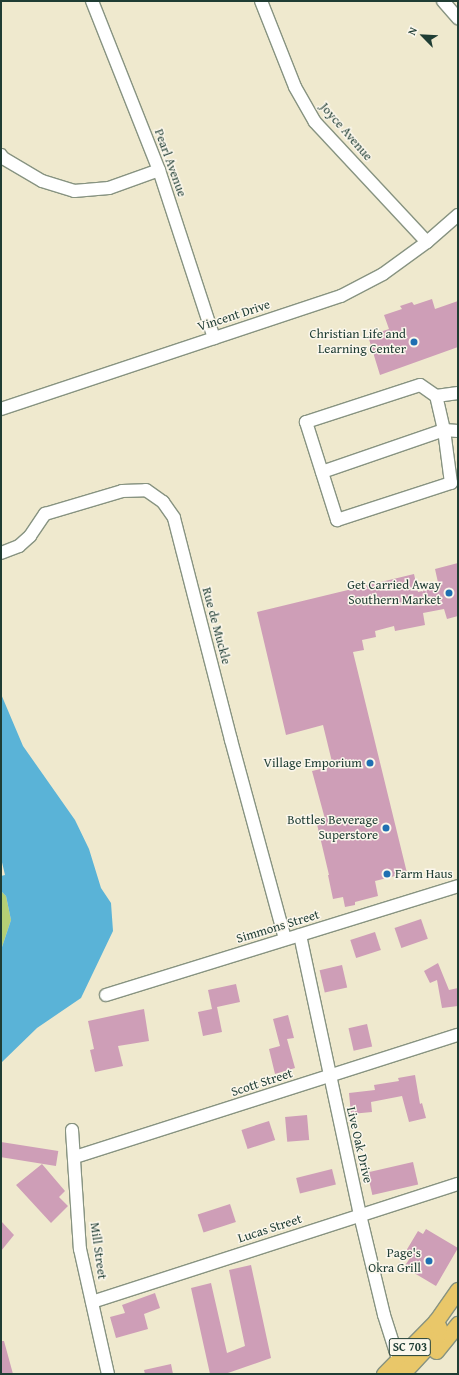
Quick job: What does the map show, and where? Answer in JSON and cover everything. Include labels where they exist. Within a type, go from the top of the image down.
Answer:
[{"type":"main road","name":"SC 703","points":[[384,1374],[436,1321],[458,1290]]},
{"type":"main road","points":[[402,1374],[438,1335],[439,1328],[436,1321]]},
{"type":"main road","name":"SC 703","points":[[416,1374],[458,1324]]},
{"type":"street","name":"Pearl Avenue","points":[[92,1],[160,170],[214,338]]},
{"type":"street","name":"Joyce Avenue","points":[[261,1],[295,87],[315,122],[427,242]]},
{"type":"street","points":[[443,1],[458,18]]},
{"type":"street","points":[[1,155],[3,158],[42,181],[74,191],[109,188],[160,170]]},
{"type":"street","name":"Vincent Drive","points":[[1,409],[341,296],[383,274],[427,242],[458,215]]},
{"type":"street","points":[[436,396],[444,430],[452,483],[337,520],[306,422],[420,385],[436,396],[454,394],[458,385]]},
{"type":"street","points":[[322,472],[444,430],[458,431]]},
{"type":"street","name":"Rue de Muckle","points":[[1,553],[19,546],[30,536],[45,514],[122,491],[146,490],[163,502],[174,518],[231,740],[286,939]]},
{"type":"street","name":"Simmons Street","points":[[106,995],[458,886]]},
{"type":"street","name":"Live Oak Drive","points":[[300,935],[360,1215],[384,1315],[398,1359]]},
{"type":"street","name":"Scott Street","points":[[75,1157],[458,1035]]},
{"type":"street","name":"Mill Street","points":[[72,1130],[80,1249],[108,1374]]},
{"type":"street","name":"Lucas Street","points":[[92,1302],[458,1184]]},
{"type":"green space","points":[[1,891],[6,896],[11,920],[1,950]]},
{"type":"water","points":[[1,694],[23,746],[75,820],[89,849],[101,888],[111,903],[113,931],[81,998],[37,1028],[1,1063],[1,950],[11,920],[6,896],[1,891],[1,876],[5,875],[1,858]]},
{"type":"building","name":"Christian Life and Learning Center","points":[[432,299],[435,309],[458,301],[458,347],[380,375],[368,336],[389,329],[384,315],[402,309],[400,306],[412,302],[414,305]]},
{"type":"building","points":[[458,563],[458,616],[447,619],[444,609],[423,613],[425,625],[395,631],[394,626],[375,631],[376,637],[362,640],[364,650],[353,652],[407,873],[375,881],[378,896],[355,902],[355,905],[345,907],[343,897],[333,899],[316,820],[325,819],[312,771],[333,766],[323,725],[286,735],[257,612],[414,574],[418,592],[439,587],[435,569]]},
{"type":"building","points":[[421,919],[428,939],[401,948],[395,928]]},
{"type":"building","points":[[375,932],[381,950],[356,958],[350,940]]},
{"type":"building","points":[[438,963],[449,990],[458,988],[458,1006],[442,1008],[437,980],[430,983],[424,971]]},
{"type":"building","points":[[342,965],[347,987],[325,993],[320,970]]},
{"type":"building","points":[[236,984],[240,1002],[217,1007],[222,1032],[203,1036],[198,1012],[212,1009],[208,990]]},
{"type":"building","points":[[144,1009],[149,1041],[118,1046],[123,1066],[95,1072],[90,1050],[94,1049],[88,1021]]},
{"type":"building","points":[[288,1015],[294,1038],[287,1039],[295,1068],[275,1074],[269,1049],[280,1046],[273,1019]]},
{"type":"building","points":[[367,1024],[372,1046],[354,1051],[348,1028]]},
{"type":"building","points":[[415,1075],[420,1104],[422,1103],[426,1118],[409,1122],[402,1096],[371,1102],[372,1112],[351,1114],[349,1093],[375,1090],[374,1085],[399,1081],[398,1078]]},
{"type":"building","points":[[307,1115],[309,1140],[287,1142],[285,1117]]},
{"type":"building","points":[[269,1121],[275,1140],[248,1149],[241,1130]]},
{"type":"building","points":[[1,1142],[58,1151],[56,1166],[1,1157]]},
{"type":"building","points":[[413,1162],[418,1184],[372,1195],[367,1173]]},
{"type":"building","points":[[42,1164],[65,1191],[59,1197],[68,1206],[51,1223],[16,1185]]},
{"type":"building","points":[[332,1169],[336,1185],[300,1193],[296,1178]]},
{"type":"building","points":[[230,1204],[236,1222],[204,1233],[198,1215]]},
{"type":"building","points":[[1,1221],[14,1235],[1,1251]]},
{"type":"building","name":"Page's Okra Grill","points":[[426,1229],[458,1248],[436,1286],[404,1267],[412,1255],[406,1251],[418,1231],[423,1234]]},
{"type":"building","points":[[251,1265],[271,1358],[225,1374],[210,1374],[191,1288],[211,1283],[227,1353],[245,1346],[229,1270]]},
{"type":"building","points":[[155,1293],[160,1308],[144,1314],[148,1329],[116,1338],[110,1317],[125,1313],[122,1305]]},
{"type":"building","points":[[1,1341],[4,1341],[13,1374],[1,1374]]},
{"type":"building","points":[[171,1364],[173,1374],[145,1374],[144,1370]]},
{"type":"place","name":"Christian Life and Learning Center","points":[[414,342]]},
{"type":"place","name":"Get Carried Away Southern Market","points":[[449,593]]},
{"type":"place","name":"Village Emporium","points":[[370,763]]},
{"type":"place","name":"Bottles Beverage Superstore","points":[[386,828]]},
{"type":"place","name":"Farm Haus","points":[[387,874]]},
{"type":"place","name":"Page's Okra Grill","points":[[429,1261]]}]
